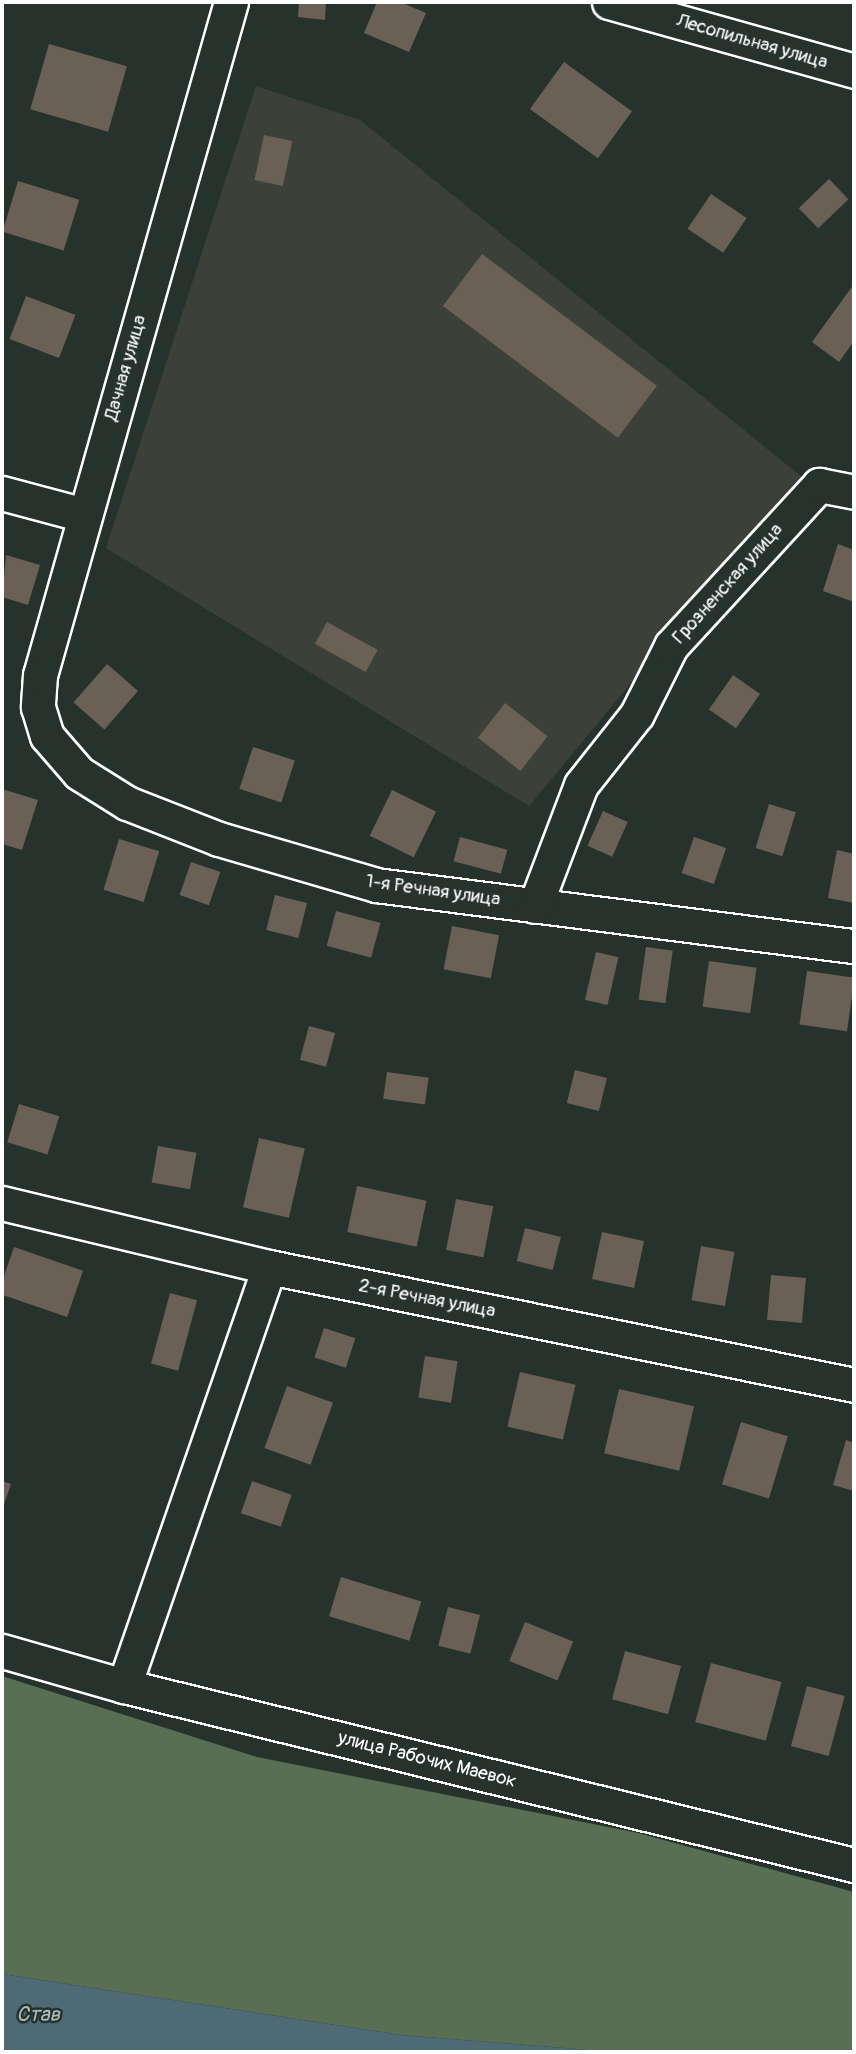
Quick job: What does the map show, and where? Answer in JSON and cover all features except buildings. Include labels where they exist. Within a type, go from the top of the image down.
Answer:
[{"type":"street","name":"Дачная улица","points":[[47,736],[38,708],[40,675],[231,2]]},
{"type":"street","name":"Лесопильная улица","points":[[609,2],[854,71]]},
{"type":"street","name":"Грозненская улица","points":[[536,906],[581,785],[637,714],[671,646],[819,485],[854,492]]},
{"type":"street","points":[[2,493],[84,515]]},
{"type":"street","name":"1-я Речная улица","points":[[47,736],[79,773],[127,803],[219,839],[376,885],[854,946]]},
{"type":"street","name":"2-я Речная улица","points":[[2,1203],[269,1267],[854,1385]]},
{"type":"street","points":[[124,1686],[269,1267]]},
{"type":"street","name":"улица Рабочих Маевок","points":[[2,1651],[124,1686],[854,1865]]},
{"type":"shaded area","points":[[256,86],[360,120],[802,477],[529,806],[106,548]]},
{"type":"green space","points":[[2,1676],[257,1757],[638,1833],[854,1892],[854,2052],[614,2052],[401,2035],[2,1974]]},
{"type":"water","name":"Став","points":[[2,1974],[401,2035],[614,2052],[2,2052]]}]
